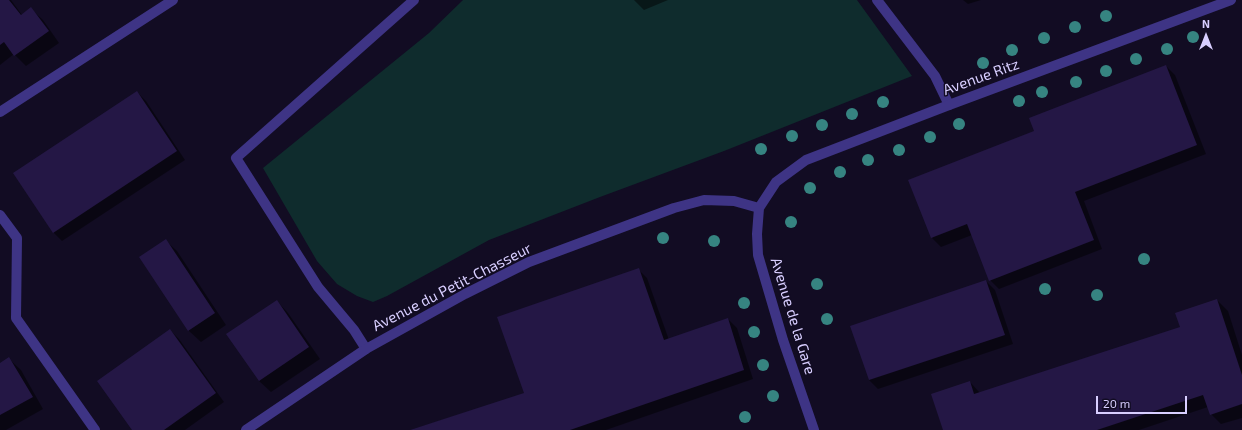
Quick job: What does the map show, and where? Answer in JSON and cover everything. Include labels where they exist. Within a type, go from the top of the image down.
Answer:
[{"type":"street","points":[[0,112],[173,0]]},
{"type":"street","points":[[366,349],[354,330],[318,287],[236,158],[414,0]]},
{"type":"street","points":[[877,0],[934,76],[949,105]]},
{"type":"street","name":"Avenue Ritz","points":[[759,208],[776,182],[806,160],[1231,0]]},
{"type":"street","name":"Avenue du Petit-Chasseur","points":[[246,430],[366,349],[465,294],[529,262],[674,208],[704,200],[734,201],[759,208]]},
{"type":"street","name":"Avenue de la Gare","points":[[759,208],[757,234],[758,255],[783,340],[814,430]]},
{"type":"street","points":[[0,215],[17,238],[16,318],[95,430]]},
{"type":"green space","points":[[463,0],[857,0],[912,76],[724,151],[489,240],[387,296],[373,302],[357,296],[337,284],[317,261],[263,168],[429,33]]},
{"type":"building","points":[[0,0],[9,0],[21,15],[31,7],[49,31],[14,56],[4,42],[0,45]]},
{"type":"building","points":[[1166,65],[1197,145],[1075,192],[1094,240],[989,281],[967,224],[931,238],[908,180],[1034,131],[1029,118]]},
{"type":"building","points":[[137,91],[177,151],[53,233],[13,173]]},
{"type":"building","points":[[166,239],[215,313],[188,331],[139,257]]},
{"type":"building","points":[[639,268],[664,340],[728,318],[744,370],[570,430],[410,430],[524,393],[497,317]]},
{"type":"building","points":[[986,280],[1005,335],[869,380],[850,326]]},
{"type":"building","points":[[1217,299],[1242,375],[1242,404],[1210,415],[1203,395],[1097,430],[943,430],[931,394],[970,381],[974,394],[1180,327],[1175,313]]},
{"type":"building","points":[[277,300],[309,347],[259,381],[226,334]]},
{"type":"building","points":[[170,329],[216,393],[164,430],[132,430],[97,381]]},
{"type":"building","points":[[9,357],[33,397],[0,415],[0,363]]}]
